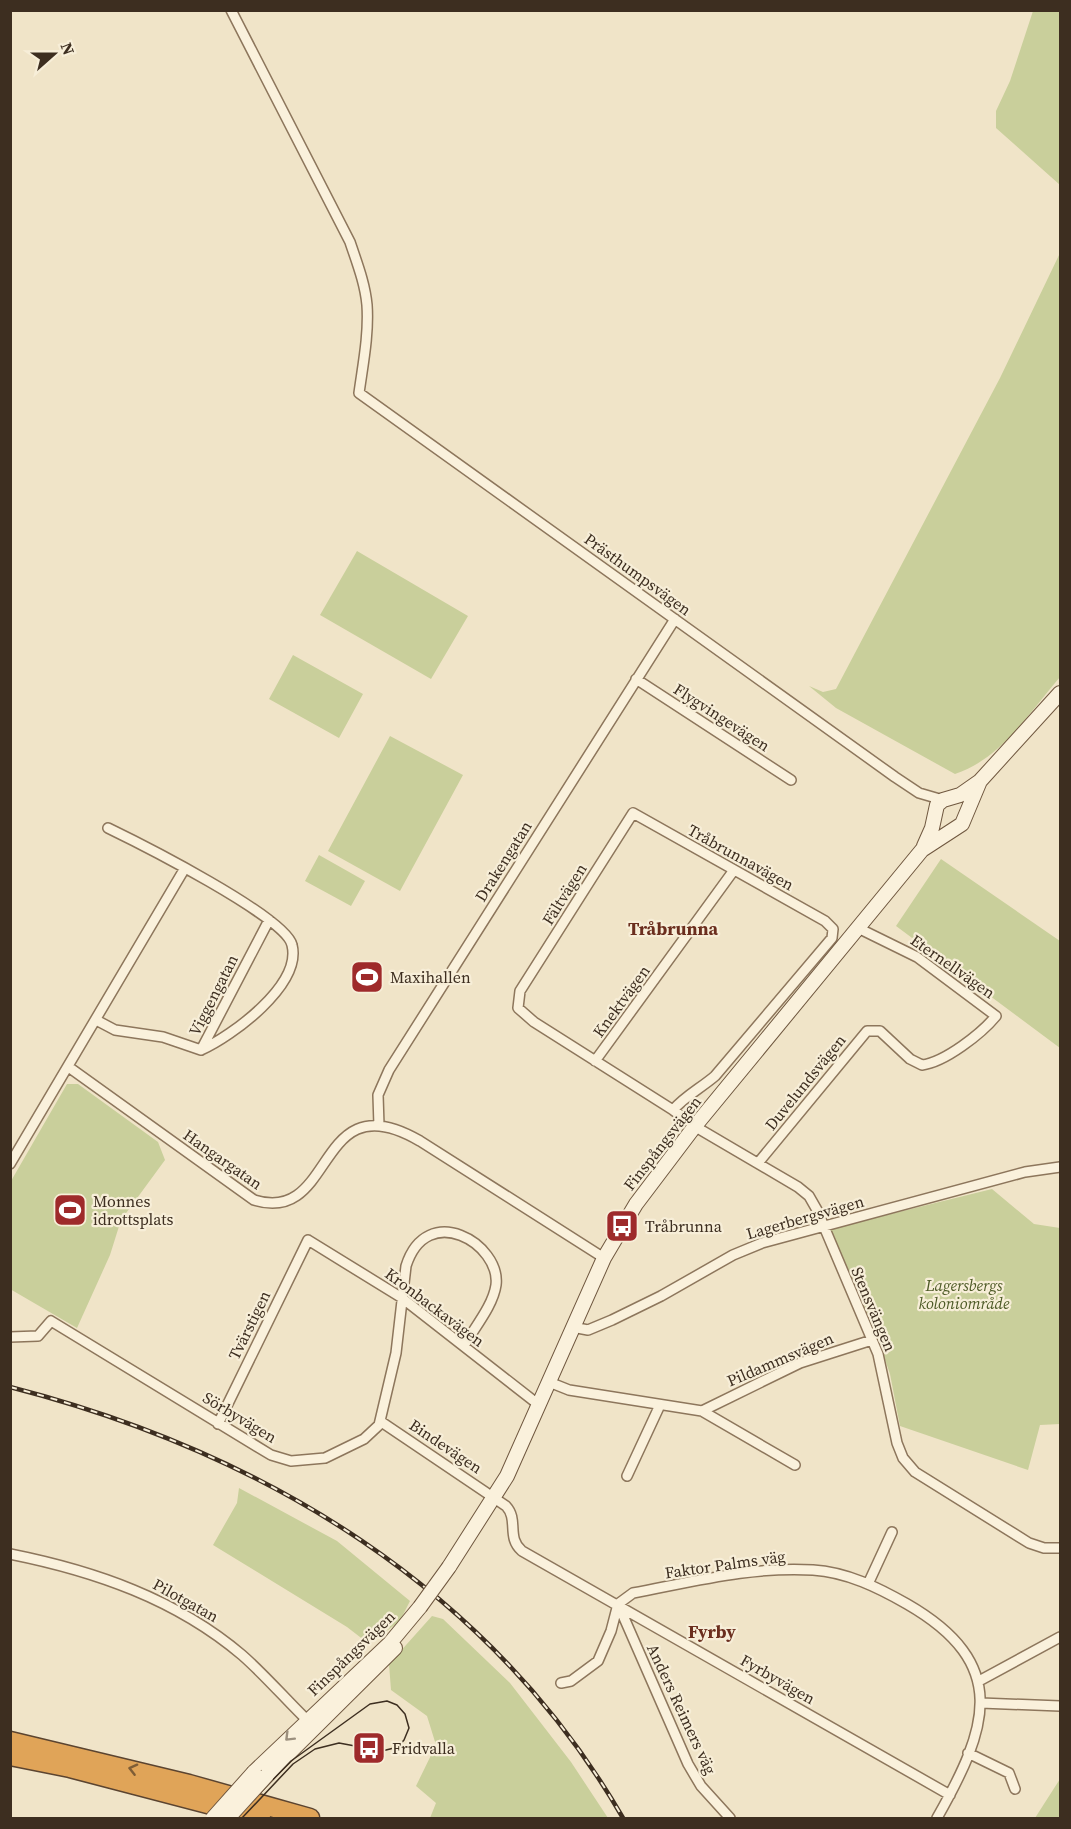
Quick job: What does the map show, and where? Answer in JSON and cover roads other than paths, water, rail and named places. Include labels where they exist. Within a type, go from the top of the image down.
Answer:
[{"type":"highway","points":[[10,1741],[189,1784],[310,1818]]},
{"type":"highway","points":[[10,1756],[103,1776],[261,1818]]},
{"type":"main road","name":"Finspångsvägen","points":[[213,1818],[261,1774],[423,1608],[452,1568],[495,1497],[539,1405],[604,1258],[636,1204],[695,1126],[922,850],[962,824],[980,781],[1060,693]]},
{"type":"main road","name":"Finspångsvägen","points":[[922,850],[934,816],[948,799],[980,781]]},
{"type":"main road","points":[[948,799],[962,805],[965,813]]},
{"type":"main road","points":[[934,816],[939,826],[951,830]]},
{"type":"main road","name":"Finspångsvägen","points":[[228,1818],[261,1774]]},
{"type":"street","name":"Prästhumpsvägen","points":[[231,10],[350,242],[361,274],[367,306],[359,393],[919,793],[934,816]]},
{"type":"street","name":"Drakengatan","points":[[379,1126],[378,1095],[388,1070],[675,619]]},
{"type":"street","name":"Flygvingevägen","points":[[636,679],[791,780]]},
{"type":"street","name":"Prästhumpsvägen","points":[[919,793],[948,799]]},
{"type":"street","name":"Tråbrunnavägen","points":[[633,813],[825,921],[833,929],[832,938],[715,1076],[700,1089],[683,1098],[673,1110]]},
{"type":"street","name":"Fältvägen","points":[[520,991],[633,813]]},
{"type":"street","points":[[108,828],[185,868],[269,920],[281,928],[292,945],[292,958],[281,986],[262,1009],[213,1045],[201,1050]]},
{"type":"street","points":[[10,1164],[70,1068],[185,868]]},
{"type":"street","name":"Knektvägen","points":[[595,1061],[734,870]]},
{"type":"street","name":"Viggengatan","points":[[96,1020],[115,1030],[163,1037],[201,1050],[269,920]]},
{"type":"street","name":"Eternellvägen","points":[[858,928],[917,957],[996,1017]]},
{"type":"street","name":"Stensvängen","points":[[520,991],[518,1008],[534,1022],[695,1126],[804,1191],[813,1202],[872,1340],[883,1373],[897,1443],[908,1465],[1029,1543],[1044,1548],[1060,1548]]},
{"type":"street","name":"Duvelundsvägen","points":[[758,1163],[867,1031],[880,1031],[910,1059],[922,1065],[933,1062],[973,1037],[996,1017]]},
{"type":"street","name":"Hangargatan","points":[[70,1068],[244,1194],[266,1204],[289,1202],[302,1194],[338,1142],[354,1132],[379,1126]]},
{"type":"street","points":[[379,1126],[402,1131],[420,1141],[604,1258]]},
{"type":"street","name":"Lagerbergsvägen","points":[[572,1327],[582,1331],[594,1328],[642,1306],[733,1255],[762,1243],[1025,1172],[1060,1167]]},
{"type":"street","points":[[380,1421],[396,1353],[402,1298],[410,1255],[421,1240],[428,1235],[445,1231],[453,1233],[484,1251],[493,1263],[496,1283],[491,1297],[464,1346]]},
{"type":"street","name":"Kronbackavägen","points":[[308,1240],[402,1298],[539,1405]]},
{"type":"street","name":"Tvärstigen","points":[[218,1424],[308,1240]]},
{"type":"street","name":"Sörbyvägen","points":[[10,1337],[38,1336],[51,1321],[271,1455],[303,1462],[343,1451],[364,1439],[380,1421]]},
{"type":"street","name":"Pildammsvägen","points":[[702,1411],[800,1364],[872,1340]]},
{"type":"street","points":[[549,1382],[569,1390],[702,1411],[795,1465]]},
{"type":"street","points":[[627,1476],[660,1405]]},
{"type":"street","name":"Bindevägen","points":[[380,1421],[495,1497]]},
{"type":"street","name":"Fyrbyvägen","points":[[495,1497],[511,1512],[512,1538],[517,1547],[950,1796]]},
{"type":"street","points":[[868,1584],[892,1532]]},
{"type":"street","name":"Pilotgatan","points":[[10,1554],[102,1578],[183,1612],[244,1657],[310,1724]]},
{"type":"street","name":"Faktor Palms väg","points":[[618,1604],[624,1597],[633,1593],[774,1570],[816,1570],[868,1584],[912,1607],[949,1633],[968,1656],[979,1681],[981,1714],[950,1796]]},
{"type":"street","points":[[561,1683],[571,1681],[598,1661],[612,1631],[618,1604]]},
{"type":"street","name":"Anders Reimers väg","points":[[618,1604],[688,1764],[700,1786],[730,1818]]},
{"type":"street","points":[[979,1681],[1060,1637]]},
{"type":"street","points":[[981,1703],[1060,1706]]},
{"type":"street","points":[[968,1752],[1009,1773],[1015,1789]]},
{"type":"street","points":[[937,1818],[950,1796]]},
{"type":"tram line","points":[[236,1818],[291,1761],[370,1704],[387,1701],[397,1705],[405,1714],[409,1728],[398,1747],[382,1751],[339,1743],[315,1749],[293,1764],[242,1818]]},
{"type":"railway","points":[[10,1387],[104,1415],[194,1449],[280,1491],[361,1541],[437,1598],[507,1663],[569,1736],[623,1818]]},
{"type":"place","name":"Maxihallen","points":[[367,977]]},
{"type":"place","name":"Monnes idrottsplats","points":[[70,1210]]},
{"type":"place","name":"Tråbrunna","points":[[622,1226]]},
{"type":"place","name":"Fridvalla","points":[[369,1748]]},
{"type":"district","name":"Tråbrunna","points":[[673,929]]},
{"type":"district","name":"Fyrby","points":[[712,1632]]},
{"type":"park label","name":"Lagersbergs koloniområde","points":[[964,1294]]}]
